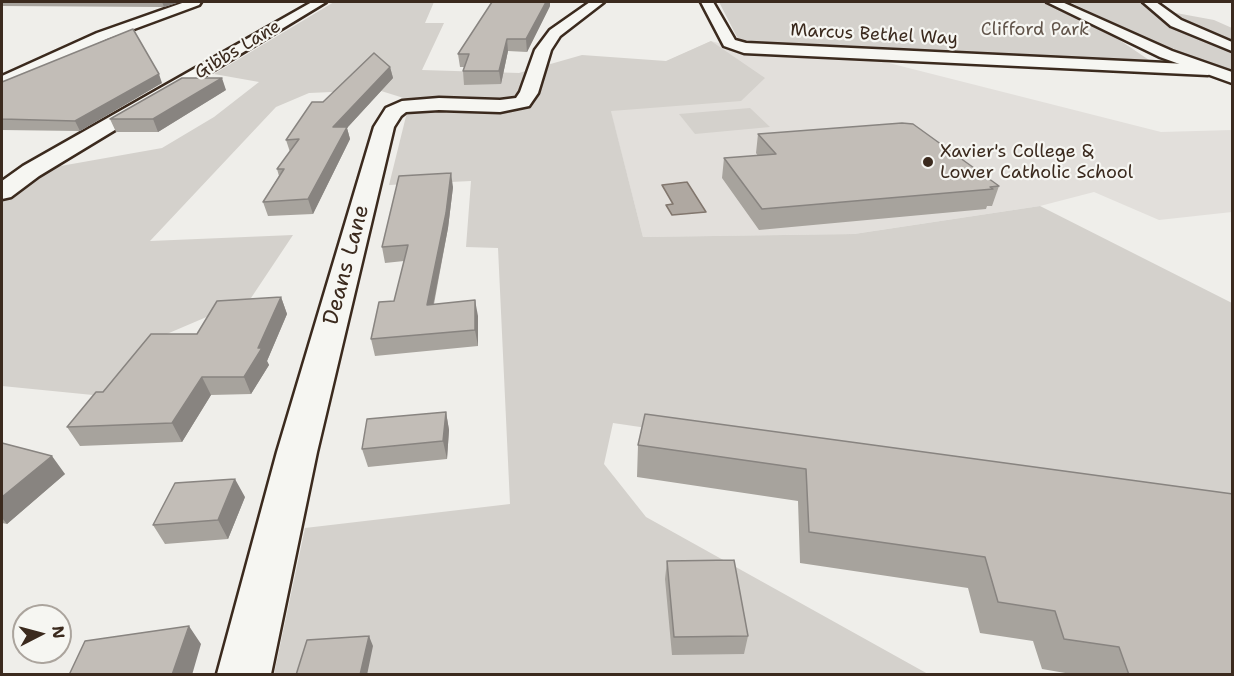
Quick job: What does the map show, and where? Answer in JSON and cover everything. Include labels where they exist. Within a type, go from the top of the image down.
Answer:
[{"type":"main road","points":[[2,82],[102,36],[195,2]]},
{"type":"main road","name":"Gibbs Lane","points":[[2,192],[31,171],[320,2]]},
{"type":"main road","name":"Deans Lane","points":[[244,675],[297,452],[384,127],[393,112],[408,106],[439,104],[500,106],[522,102],[529,93],[543,50],[555,33],[598,2]]},
{"type":"main road","name":"Marcus Bethel Way","points":[[707,2],[729,43],[744,48],[1208,70]]},
{"type":"main road","points":[[1053,2],[1125,36],[1233,78]]},
{"type":"main road","points":[[1149,2],[1176,23],[1233,47]]},
{"type":"shaded area","name":"Xavier's College & Lower Catholic School","points":[[711,41],[764,55],[873,59],[1161,132],[1232,130],[1232,212],[1159,220],[1094,192],[1040,206],[854,234],[643,237],[605,89]]},
{"type":"shaded area","points":[[687,182],[706,212],[672,215],[666,205],[673,204],[662,185]]},
{"type":"green space","points":[[334,2],[434,2],[425,23],[444,23],[422,70],[519,73],[582,55],[666,61],[711,41],[765,78],[741,101],[611,111],[643,237],[854,234],[1040,206],[1232,303],[1232,514],[613,423],[604,464],[646,517],[928,674],[274,674],[305,528],[510,504],[498,248],[466,247],[471,181],[389,185],[410,100],[378,90],[309,93],[276,107],[150,241],[293,235],[251,298],[155,339],[103,396],[2,386],[2,199],[55,167],[162,148],[214,117],[259,82],[214,74]]},
{"type":"green space","name":"Clifford Park","points":[[719,2],[1042,2],[1115,37],[1155,64],[778,47],[738,39]]},
{"type":"green space","points":[[1069,2],[1141,2],[1149,8],[1214,20],[1232,28],[1232,74],[1151,43],[1149,39]]},
{"type":"green space","points":[[750,108],[770,127],[695,134],[679,114]]},
{"type":"building","points":[[492,2],[546,2],[526,39],[507,39],[499,71],[463,71],[469,54],[458,54]]},
{"type":"building","points":[[133,29],[159,74],[75,121],[2,119],[2,82]]},
{"type":"building","points":[[374,53],[390,67],[333,127],[347,127],[308,199],[263,202],[284,169],[277,169],[299,139],[286,140],[312,102],[323,102]]},
{"type":"building","points":[[182,78],[222,78],[153,119],[110,119]]},
{"type":"building","points":[[913,124],[999,186],[990,187],[993,189],[762,209],[724,158],[776,154],[758,134]]},
{"type":"building","points":[[451,173],[446,213],[427,305],[475,300],[475,330],[371,339],[379,302],[394,301],[408,245],[382,247],[399,176]]},
{"type":"building","points":[[281,297],[258,348],[262,348],[244,377],[202,377],[172,423],[67,427],[96,392],[103,392],[151,334],[197,334],[217,301]]},
{"type":"building","points":[[446,412],[443,441],[362,449],[367,419]]},
{"type":"building","points":[[645,414],[1233,494],[1233,675],[1129,675],[1119,647],[1064,639],[1055,611],[998,602],[985,557],[809,532],[806,469],[638,445]]},
{"type":"building","points":[[2,443],[52,456],[2,497]]},
{"type":"building","points":[[235,479],[218,520],[153,525],[175,483]]},
{"type":"building","points":[[734,560],[748,636],[674,637],[667,561]]},
{"type":"building","points":[[189,626],[172,675],[69,675],[85,641]]},
{"type":"building","points":[[369,636],[360,675],[296,675],[307,640]]},
{"type":"place","name":"Xavier's College & Lower Catholic School","points":[[928,162]]}]
